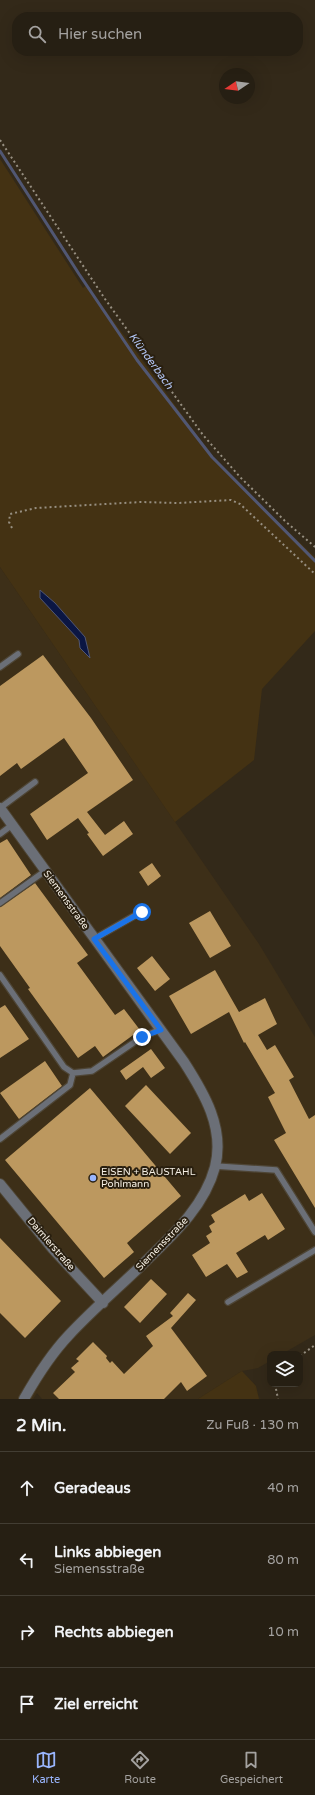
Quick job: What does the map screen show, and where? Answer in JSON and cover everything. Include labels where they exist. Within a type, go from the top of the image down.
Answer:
[{"type":"street","name":"Siemensstraße","points":[[0,808],[161,1030],[205,1094],[214,1119],[217,1144],[215,1166],[207,1188],[182,1226],[69,1335],[40,1370],[24,1399]]},
{"type":"street","name":"Daimlerstraße","points":[[0,1184],[53,1249],[103,1303]]},
{"type":"lane","points":[[0,668],[18,654]]},
{"type":"lane","points":[[0,808],[35,782]]},
{"type":"lane","points":[[0,834],[12,825]]},
{"type":"lane","points":[[0,903],[45,871]]},
{"type":"lane","points":[[94,939],[142,912]]},
{"type":"lane","points":[[0,975],[64,1066],[73,1073],[92,1071],[142,1037],[161,1030]]},
{"type":"lane","points":[[0,1139],[70,1085],[73,1073]]},
{"type":"lane","points":[[215,1166],[276,1170],[315,1232]]},
{"type":"lane","points":[[228,1302],[315,1250]]},
{"type":"path","points":[[0,140],[105,299],[203,435],[240,477],[285,521],[315,547]]},
{"type":"path","points":[[12,528],[9,522],[10,514],[36,508],[141,502],[178,503],[231,500],[240,504],[315,574]]},
{"type":"path","points":[[303,1354],[315,1345]]},
{"type":"path","points":[[276,1387],[278,1399]]},
{"type":"shaded area","points":[[0,159],[83,288],[87,285],[221,468],[315,557],[315,631],[262,689],[254,760],[175,822],[0,567]]},
{"type":"shaded area","points":[[0,567],[259,944],[315,1037],[315,1335],[287,1351],[267,1351],[267,1363],[258,1368],[242,1371],[198,1399],[42,1399],[37,1393],[33,1399],[0,1399]]},
{"type":"shaded area","points":[[40,590],[55,603],[85,637],[90,658],[80,648],[79,640],[40,598]]},
{"type":"shaded area","points":[[242,1371],[256,1386],[259,1399],[198,1399]]},
{"type":"building","points":[[43,655],[91,718],[133,780],[87,812],[105,835],[124,821],[133,834],[103,856],[87,834],[89,833],[78,818],[47,840],[30,814],[88,773],[64,738],[21,769],[17,763],[0,776],[0,686]]},
{"type":"building","points":[[7,839],[31,875],[0,898],[0,843]]},
{"type":"building","points":[[152,863],[161,876],[148,886],[139,872]]},
{"type":"building","points":[[35,883],[88,955],[77,963],[115,1015],[124,1009],[140,1030],[103,1057],[95,1046],[78,1058],[28,989],[30,988],[0,946],[0,907]]},
{"type":"building","points":[[210,911],[231,946],[210,958],[189,923]]},
{"type":"building","points":[[152,956],[170,979],[155,991],[137,968]]},
{"type":"building","points":[[215,970],[239,1012],[265,998],[277,1024],[258,1035],[267,1050],[275,1045],[294,1077],[289,1080],[309,1119],[315,1115],[315,1208],[274,1140],[286,1133],[268,1097],[275,1093],[245,1042],[244,1043],[229,1012],[191,1034],[169,996]]},
{"type":"building","points":[[5,1005],[29,1039],[0,1058],[0,1008]]},
{"type":"building","points":[[151,1049],[165,1068],[151,1078],[143,1067],[126,1080],[120,1071]]},
{"type":"building","points":[[45,1061],[62,1086],[19,1119],[0,1093]]},
{"type":"building","points":[[146,1085],[191,1133],[170,1154],[125,1106]]},
{"type":"building","name":"EISEN + BAUSTAHL Pohlmann","points":[[90,1088],[181,1196],[127,1243],[134,1252],[104,1278],[5,1160]]},
{"type":"building","points":[[262,1193],[285,1229],[268,1240],[265,1235],[236,1253],[248,1272],[237,1278],[227,1264],[206,1277],[192,1255],[210,1243],[206,1236],[212,1232],[209,1226],[215,1222],[211,1215],[245,1194],[249,1201]]},
{"type":"building","points":[[0,1238],[61,1301],[25,1338],[0,1313]]},
{"type":"building","points":[[151,1279],[167,1294],[140,1323],[124,1307]]},
{"type":"building","points":[[188,1293],[196,1300],[171,1328],[207,1376],[187,1391],[181,1382],[164,1399],[59,1399],[53,1393],[75,1372],[71,1368],[79,1361],[76,1359],[93,1342],[107,1356],[106,1358],[110,1363],[112,1361],[124,1374],[153,1346],[146,1336],[173,1316],[170,1313]]},
{"type":"waterway","name":"Klünderbach","points":[[0,151],[79,274],[137,360],[212,457],[315,561]]},
{"type":"place","name":"EISEN + BAUSTAHL Pohlmann","points":[[93,1178]]},
{"type":"route","points":[[142,912],[94,939],[161,1030],[142,1037]]}]
